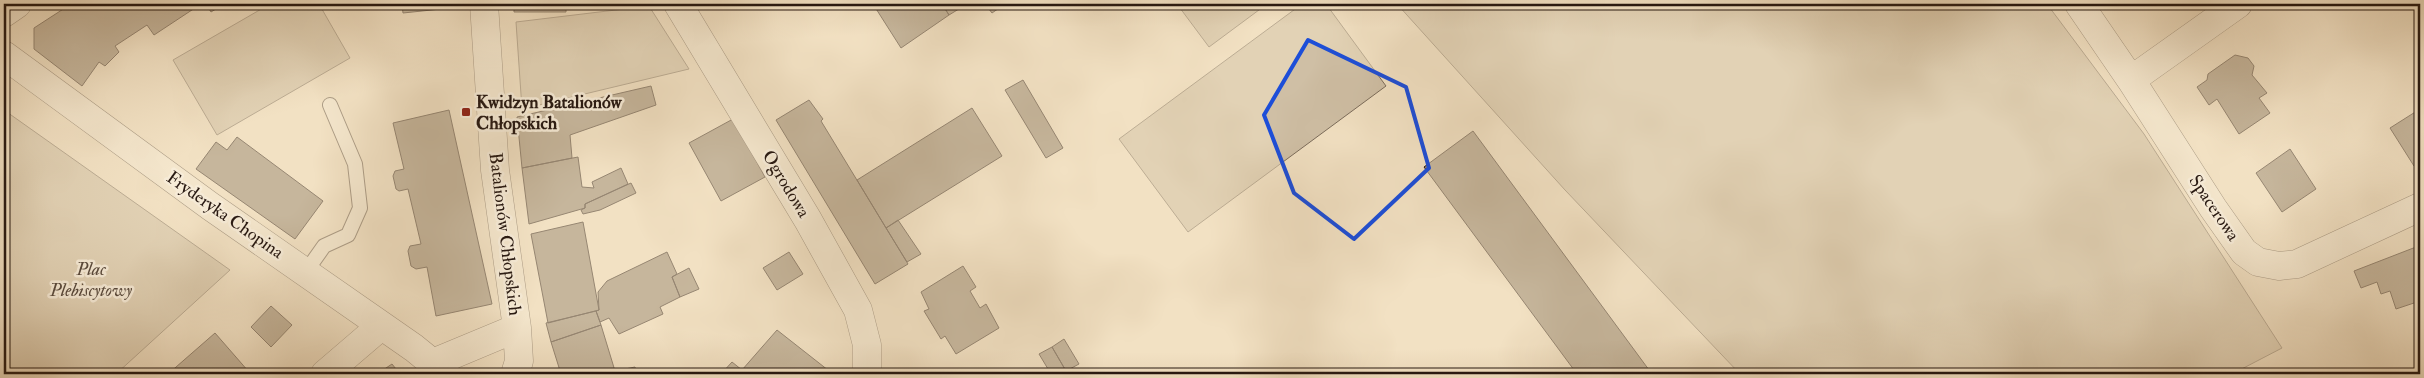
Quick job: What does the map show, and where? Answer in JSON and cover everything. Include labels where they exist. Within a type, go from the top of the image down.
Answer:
[{"type":"street","points":[[4,13],[17,4]]},
{"type":"street","name":"Batalionów Chłopskich","points":[[484,4],[494,170],[517,328],[519,361],[515,374]]},
{"type":"street","name":"Ogrodowa","points":[[678,4],[808,220],[858,310],[867,345],[867,374]]},
{"type":"street","name":"Spacerowa","points":[[2079,4],[2131,80],[2213,208],[2244,252],[2258,262],[2279,266],[2297,264],[2420,207]]},
{"type":"street","points":[[2131,80],[2238,4]]},
{"type":"street","name":"Fryderyka Chopina","points":[[4,55],[440,369]]},
{"type":"street","points":[[325,374],[381,326]]},
{"type":"street","points":[[440,369],[517,328]]},
{"type":"lane","points":[[305,273],[324,246],[348,235],[360,208],[355,164],[330,105]]},
{"type":"highlighted area","points":[[1308,40],[1406,87],[1429,168],[1354,239],[1294,193],[1264,115]]},
{"type":"green space","points":[[270,4],[319,4],[350,58],[217,135],[173,60]]},
{"type":"green space","points":[[1177,4],[1267,4],[1209,47]]},
{"type":"green space","points":[[1302,4],[1326,4],[1386,86],[1188,232],[1119,139]]},
{"type":"green space","points":[[1397,4],[2047,4],[2144,134],[2282,348],[2232,374],[1740,374],[1565,190]]},
{"type":"green space","points":[[649,6],[689,69],[522,109],[516,22]]},
{"type":"green space","name":"Plac Plebiscytowy","points":[[4,110],[230,270],[116,374],[4,374]]},
{"type":"building","points":[[71,4],[201,4],[154,35],[147,25],[115,46],[119,52],[105,66],[99,62],[82,86],[34,49],[34,28]]},
{"type":"building","points":[[206,4],[224,4],[211,12]]},
{"type":"building","points":[[402,4],[460,4],[460,7],[403,13]]},
{"type":"building","points":[[514,4],[566,4],[566,12],[514,12]]},
{"type":"building","points":[[873,4],[942,4],[949,15],[901,48]]},
{"type":"building","points":[[942,4],[967,4],[949,15]]},
{"type":"building","points":[[985,4],[1005,4],[992,13]]},
{"type":"building","points":[[2235,55],[2248,58],[2254,66],[2252,75],[2267,93],[2259,98],[2270,113],[2239,134],[2217,99],[2209,105],[2197,87],[2207,80],[2208,74]]},
{"type":"building","points":[[1023,80],[1063,148],[1046,158],[1005,90]]},
{"type":"building","points":[[651,86],[656,105],[570,135],[572,158],[522,168],[517,117]]},
{"type":"building","points":[[809,100],[823,119],[821,121],[908,264],[875,284],[776,120]]},
{"type":"building","points":[[972,108],[1002,156],[886,228],[857,180]]},
{"type":"building","points":[[2420,109],[2420,162],[2414,166],[2390,128]]},
{"type":"building","points":[[449,110],[492,304],[436,316],[427,267],[416,269],[411,266],[408,251],[410,246],[421,244],[408,189],[399,191],[396,189],[393,176],[395,171],[404,169],[393,123]]},
{"type":"building","points":[[733,119],[765,177],[721,201],[689,143]]},
{"type":"building","points":[[1473,131],[1652,374],[1577,374],[1424,167]]},
{"type":"building","points":[[237,137],[323,201],[295,239],[196,169],[216,142],[227,150]]},
{"type":"building","points":[[2290,149],[2316,189],[2282,212],[2256,173]]},
{"type":"building","points":[[578,157],[582,187],[594,188],[592,182],[621,168],[628,184],[585,204],[585,208],[529,224],[522,168]]},
{"type":"building","points":[[631,183],[636,193],[600,210],[583,214],[581,210],[585,208],[585,204]]},
{"type":"building","points":[[898,220],[921,254],[907,262],[886,228]]},
{"type":"building","points":[[583,222],[599,310],[548,323],[531,234]]},
{"type":"building","points":[[2416,247],[2420,253],[2420,301],[2396,309],[2390,291],[2381,294],[2377,282],[2361,288],[2354,271]]},
{"type":"building","points":[[667,252],[677,274],[672,277],[680,297],[660,307],[663,314],[619,334],[609,318],[600,322],[596,311],[599,310],[598,292],[607,281]]},
{"type":"building","points":[[789,252],[803,274],[777,290],[763,268]]},
{"type":"building","points":[[963,266],[976,287],[970,291],[980,308],[986,304],[999,328],[956,354],[945,336],[941,339],[924,311],[929,309],[921,292]]},
{"type":"building","points":[[689,268],[699,289],[680,297],[672,277]]},
{"type":"building","points":[[271,306],[292,325],[271,347],[251,327]]},
{"type":"building","points":[[596,311],[601,325],[551,342],[546,323]]},
{"type":"building","points":[[601,325],[615,371],[635,367],[637,374],[561,374],[551,342]]},
{"type":"building","points":[[777,330],[833,374],[747,374],[742,370]]},
{"type":"building","points":[[215,333],[249,372],[247,374],[168,374]]},
{"type":"building","points":[[1064,339],[1079,364],[1066,371],[1052,347]]},
{"type":"building","points":[[1052,347],[1066,371],[1062,374],[1051,374],[1039,354]]},
{"type":"building","points":[[732,362],[747,374],[721,374]]},
{"type":"building","points":[[392,364],[400,374],[377,374]]},
{"type":"place","name":"Kwidzyn Batalionów Chłopskich","points":[[466,112]]}]
